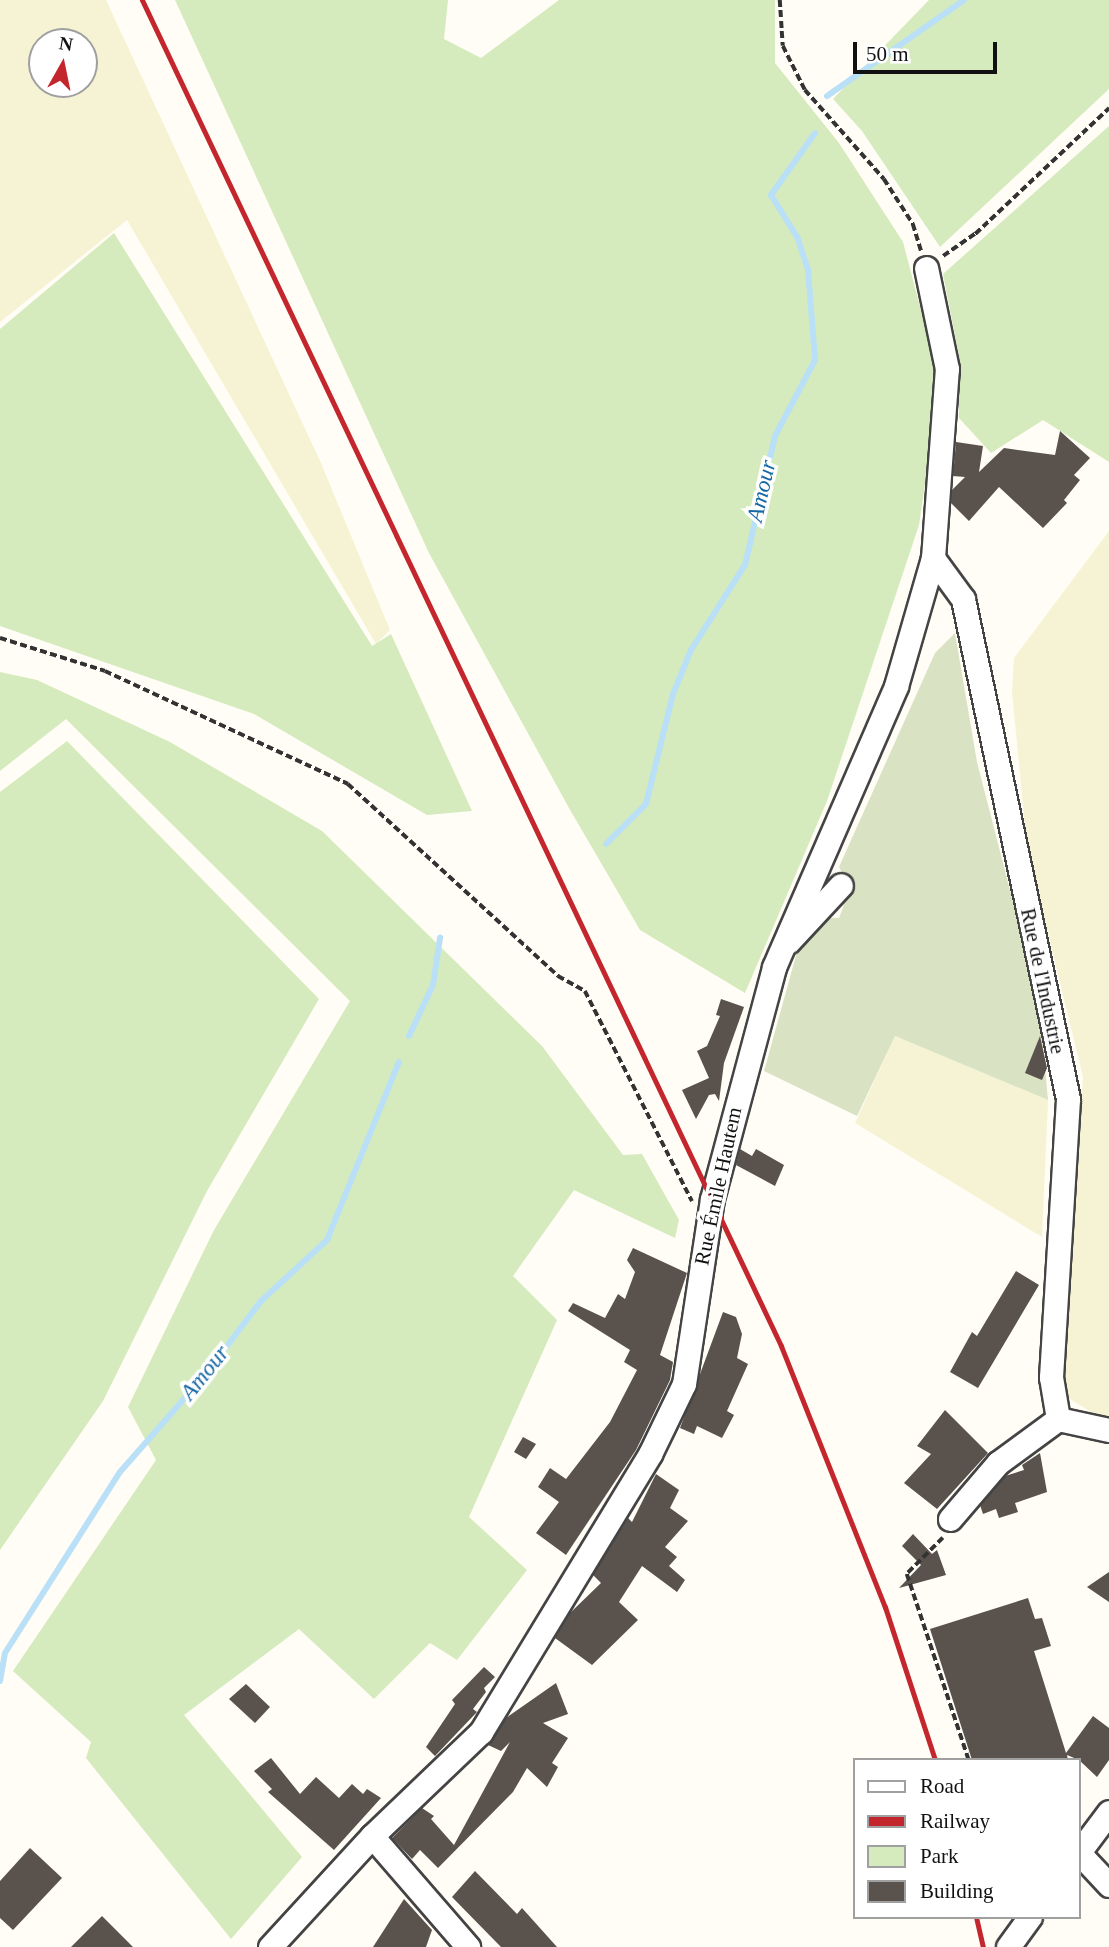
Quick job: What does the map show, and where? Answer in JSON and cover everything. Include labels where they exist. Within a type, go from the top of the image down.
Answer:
[{"type":"street","name":"Rue Émile Hautem","points":[[270,1947],[372,1836],[481,1732],[650,1454],[684,1384],[708,1222],[740,1084],[782,948],[895,687],[933,558],[947,369],[926,268]]},
{"type":"street","name":"Rue de l'Industrie","points":[[933,558],[963,599],[1068,1099],[1051,1377],[1058,1419]]},
{"type":"street","points":[[782,948],[841,885]]},
{"type":"street","points":[[950,1519],[998,1463],[1058,1419],[1109,1430]]},
{"type":"street","points":[[1081,1849],[1109,1812]]},
{"type":"street","points":[[372,1836],[458,1943]]},
{"type":"street","points":[[1081,1854],[1109,1885]]},
{"type":"street","points":[[1008,1947],[1029,1919]]},
{"type":"path","points":[[780,0],[783,46],[805,90],[884,179],[913,224],[926,268],[975,234],[1109,108]]},
{"type":"path","points":[[0,638],[105,671],[348,784],[558,976],[585,991],[685,1192],[708,1222]]},
{"type":"path","points":[[950,1519],[952,1529],[907,1574],[968,1758]]},
{"type":"shaded area","points":[[0,0],[106,0],[321,463],[390,630],[376,644],[127,220],[0,322]]},
{"type":"shaded area","points":[[1109,531],[1109,1416],[1099,1417],[1067,1397],[1061,1374],[1083,1077],[1027,847],[1012,692],[1014,658]]},
{"type":"shaded area","points":[[895,1036],[1048,1100],[1042,1237],[855,1123]]},
{"type":"green space","points":[[175,0],[448,0],[444,39],[481,58],[559,0],[775,0],[775,63],[839,143],[903,242],[940,383],[919,525],[827,801],[745,993],[640,930],[569,808],[429,553]]},
{"type":"green space","points":[[929,0],[1109,0],[1109,89],[940,247],[862,131],[833,99]]},
{"type":"green space","points":[[1109,126],[1109,462],[1043,420],[991,453],[959,418],[959,356],[943,274]]},
{"type":"green space","points":[[114,233],[372,646],[391,634],[472,811],[427,815],[254,714],[0,626],[0,329]]},
{"type":"green space","points":[[955,633],[977,762],[1039,1003],[1048,1100],[895,1036],[857,1116],[764,1071],[797,952],[826,918],[839,918],[850,889],[839,867],[935,653]]},
{"type":"green space","points":[[0,672],[37,680],[170,742],[322,831],[542,1046],[623,1155],[642,1154],[679,1220],[675,1238],[574,1190],[513,1276],[557,1320],[469,1517],[527,1570],[457,1660],[430,1643],[374,1699],[299,1629],[184,1715],[302,1857],[231,1939],[86,1758],[91,1742],[13,1671],[156,1460],[128,1407],[214,1230],[350,1001],[66,719],[0,771]]},
{"type":"green space","points":[[67,741],[319,999],[207,1191],[103,1401],[0,1550],[0,792]]},
{"type":"building","points":[[1060,431],[1090,458],[1074,475],[1080,480],[1064,500],[1067,503],[1043,528],[999,487],[969,521],[951,503],[952,490],[965,477],[953,476],[956,442],[983,446],[979,472],[1004,448],[1055,455]]},
{"type":"building","points":[[721,999],[744,1007],[724,1063],[719,1101],[715,1094],[709,1095],[696,1119],[682,1090],[709,1078],[697,1051],[707,1046],[720,1016],[716,1015]]},
{"type":"building","points":[[1040,1036],[1047,1068],[1042,1080],[1025,1073]]},
{"type":"building","points":[[740,1149],[752,1156],[756,1149],[784,1165],[775,1186],[736,1165]]},
{"type":"building","points":[[633,1248],[687,1273],[660,1355],[673,1362],[670,1380],[636,1450],[566,1555],[536,1533],[559,1502],[538,1487],[550,1468],[566,1479],[610,1422],[637,1370],[624,1362],[630,1350],[568,1311],[573,1303],[605,1318],[618,1294],[625,1299],[635,1272],[627,1260]]},
{"type":"building","points":[[1016,1271],[1039,1285],[978,1388],[950,1372],[972,1332],[977,1336]]},
{"type":"building","points":[[723,1312],[736,1317],[742,1334],[737,1358],[748,1364],[727,1411],[734,1415],[722,1438],[697,1426],[694,1434],[680,1428]]},
{"type":"building","points":[[945,1410],[988,1453],[937,1509],[904,1483],[931,1454],[917,1446]]},
{"type":"building","points":[[523,1437],[536,1444],[526,1459],[514,1452]]},
{"type":"building","points":[[1040,1453],[1047,1492],[1015,1503],[1018,1512],[999,1518],[996,1509],[983,1514],[980,1505],[1005,1476],[1024,1470],[1022,1465]]},
{"type":"building","points":[[656,1474],[679,1490],[670,1508],[688,1521],[665,1547],[677,1557],[669,1566],[685,1580],[677,1592],[642,1566],[619,1602],[638,1620],[592,1665],[555,1638],[570,1613],[601,1583],[593,1575],[628,1518],[632,1522]]},
{"type":"building","points":[[913,1534],[932,1554],[937,1550],[946,1575],[899,1588],[921,1565],[902,1546]]},
{"type":"building","points":[[1109,1572],[1109,1602],[1087,1587]]},
{"type":"building","points":[[1028,1598],[1035,1619],[1042,1618],[1051,1646],[1034,1651],[1066,1753],[1093,1716],[1109,1728],[1109,1760],[1097,1777],[1081,1762],[1081,1758],[1067,1755],[1068,1758],[971,1758],[930,1629]]},
{"type":"building","points":[[484,1667],[495,1677],[484,1688],[486,1692],[473,1709],[477,1712],[435,1756],[426,1747],[455,1704],[452,1700]]},
{"type":"building","points":[[556,1683],[568,1714],[543,1723],[568,1738],[552,1763],[558,1767],[547,1787],[527,1768],[513,1792],[438,1868],[420,1850],[412,1859],[392,1838],[422,1808],[434,1816],[431,1819],[454,1845],[510,1742],[501,1751],[488,1745],[506,1718]]},
{"type":"building","points":[[246,1684],[270,1707],[255,1723],[229,1699]]},
{"type":"building","points":[[271,1758],[300,1794],[316,1777],[339,1798],[352,1784],[363,1794],[367,1789],[381,1798],[334,1850],[268,1792],[272,1789],[254,1771]]},
{"type":"building","points":[[30,1848],[62,1878],[13,1930],[0,1918],[0,1881]]},
{"type":"building","points":[[475,1871],[517,1914],[522,1908],[557,1947],[501,1947],[452,1897]]},
{"type":"building","points":[[404,1899],[432,1930],[426,1947],[373,1947]]},
{"type":"building","points":[[102,1916],[133,1947],[71,1947]]},
{"type":"waterway","name":"Amour","points":[[827,96],[964,0]]},
{"type":"waterway","name":"Amour","points":[[606,844],[646,804],[673,694],[691,650],[745,565],[775,436],[815,360],[808,270],[797,237],[771,195],[815,133]]},
{"type":"waterway","name":"Amour","points":[[409,1036],[433,985],[440,938]]},
{"type":"waterway","name":"Amour","points":[[0,1681],[5,1653],[120,1472],[205,1375],[261,1301],[327,1240],[399,1062]]},
{"type":"railway","points":[[142,0],[781,1346],[885,1607],[934,1758]]},
{"type":"railway","points":[[976,1919],[983,1947]]}]
